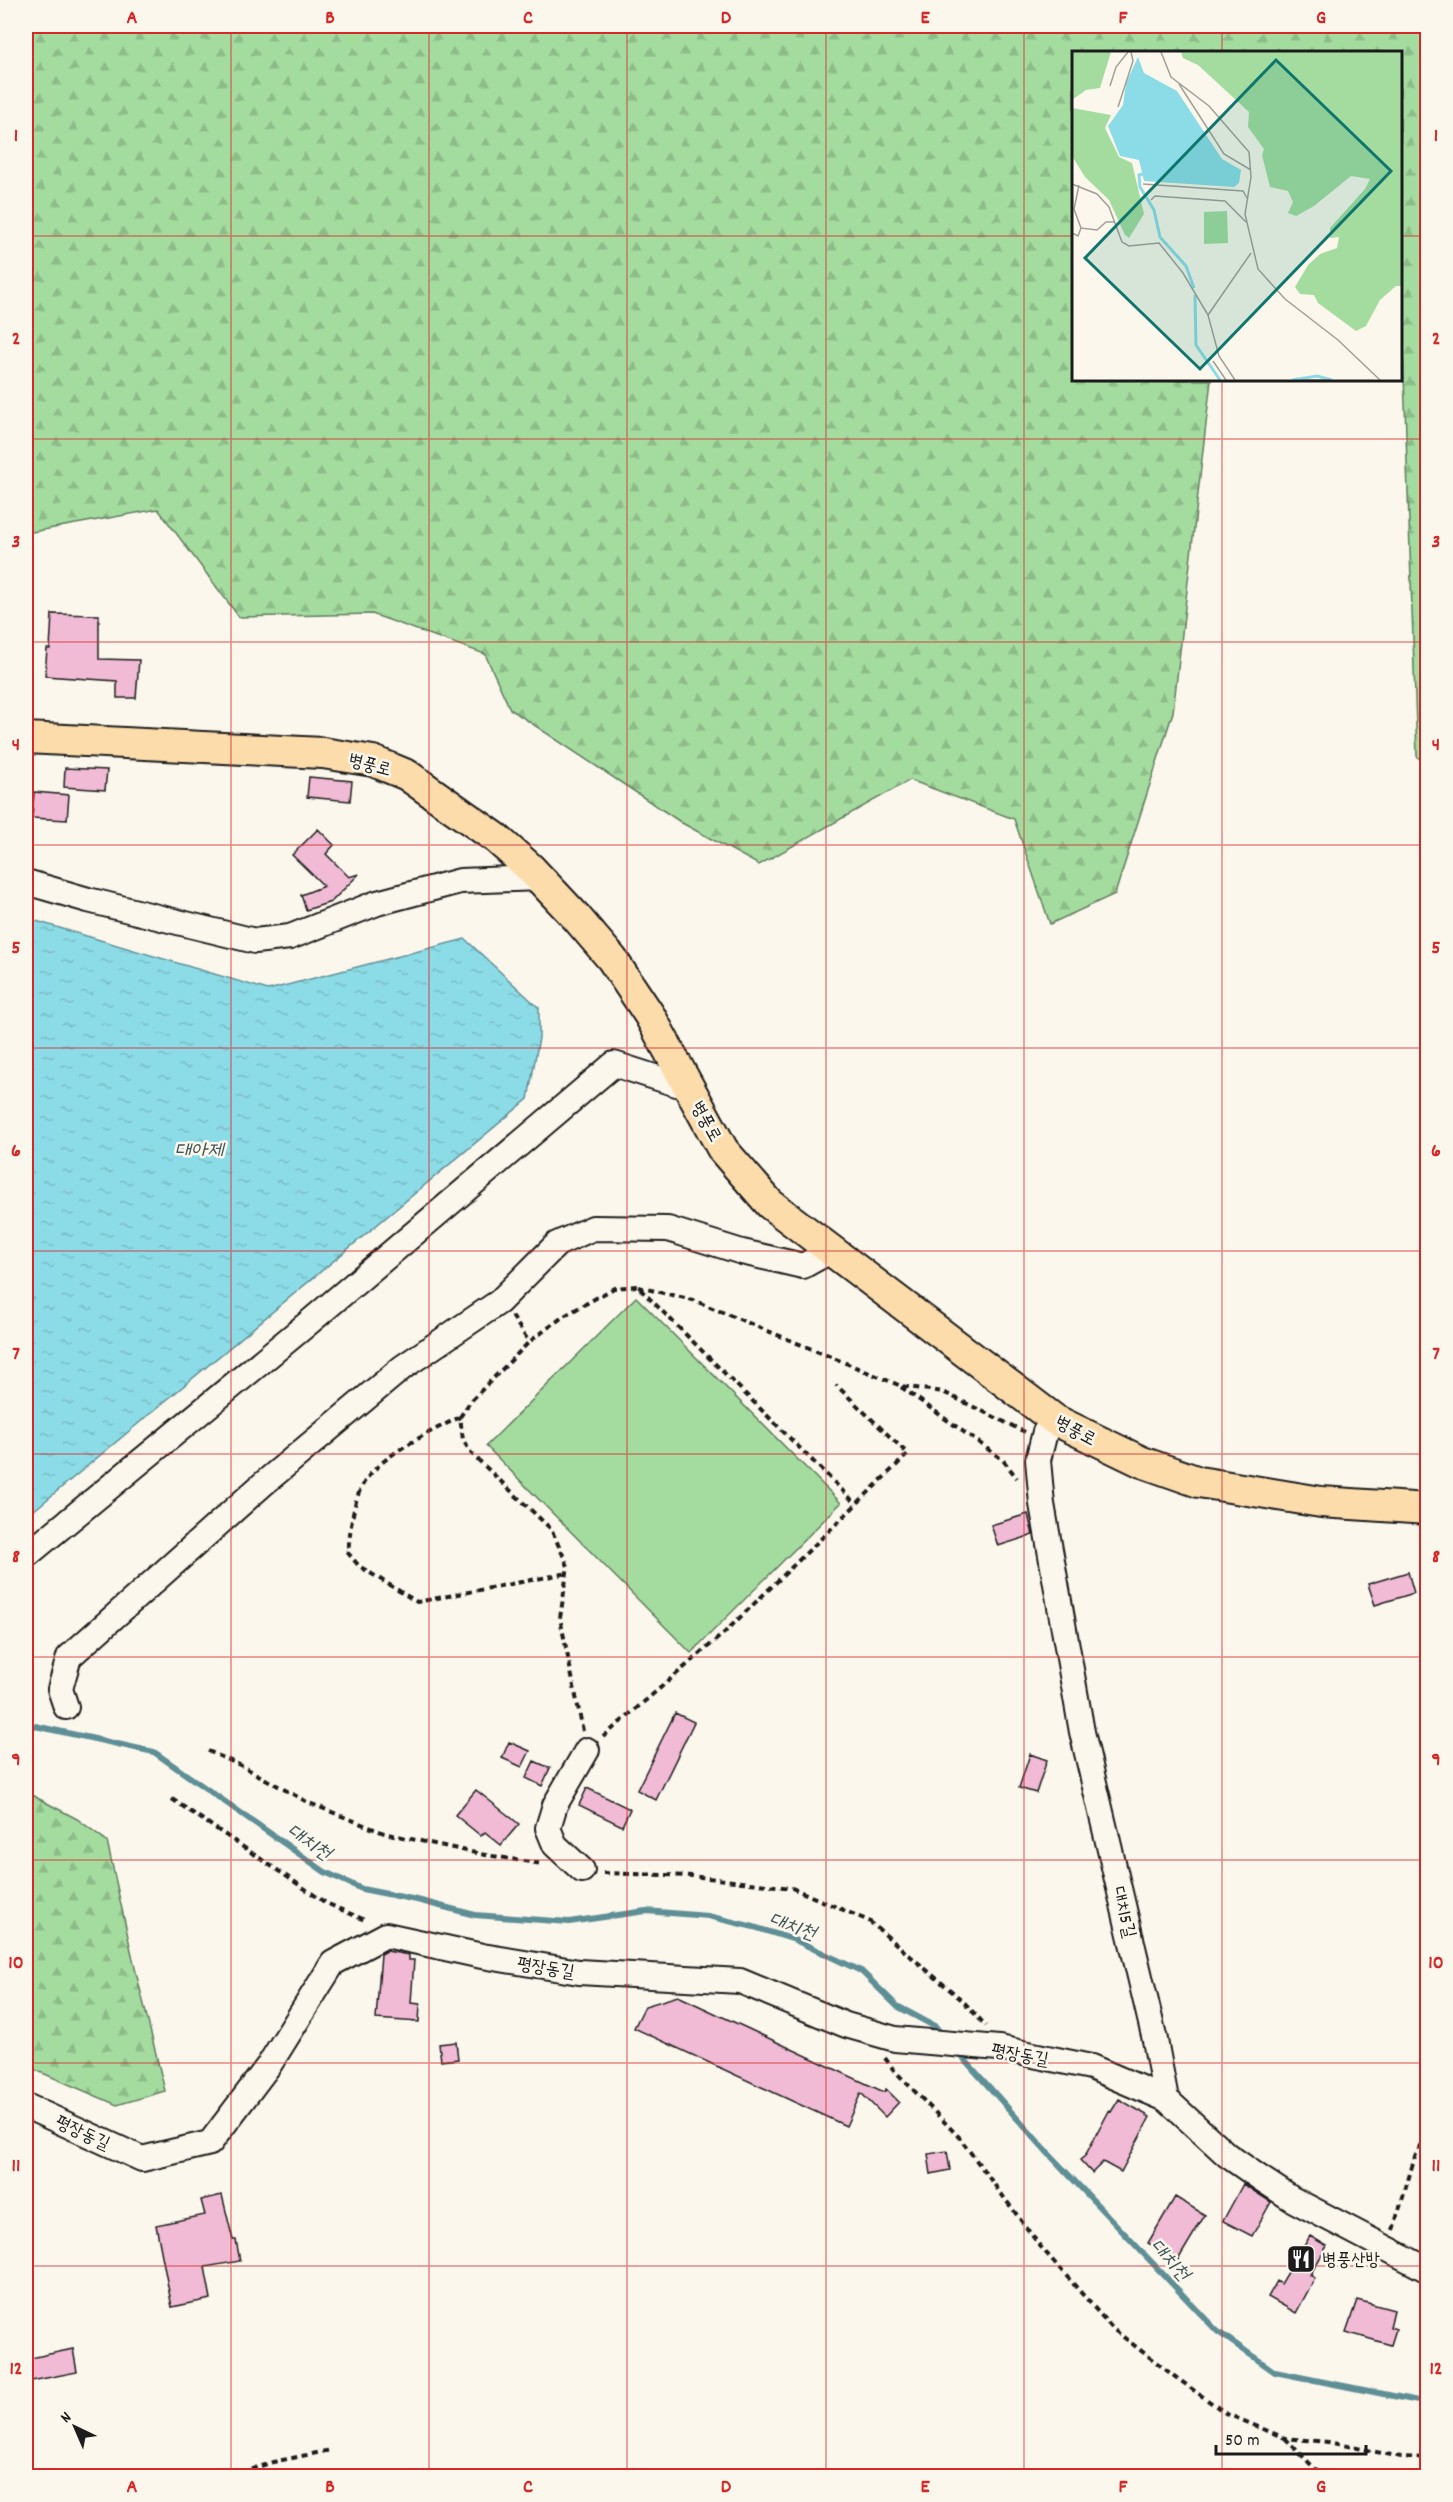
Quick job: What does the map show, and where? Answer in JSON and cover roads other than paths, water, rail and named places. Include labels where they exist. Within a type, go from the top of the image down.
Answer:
[{"type":"main road","name":"병풍로","points":[[26,738],[323,753],[373,761],[407,775],[436,793],[496,838],[540,878],[612,959],[650,1016],[723,1150],[770,1204],[832,1250],[1049,1431],[1199,1482],[1321,1502],[1428,1509]]},
{"type":"street","points":[[26,882],[88,900],[255,941],[290,937],[377,903],[460,881],[540,878]]},
{"type":"street","points":[[26,1556],[315,1317],[614,1064],[689,1088]]},
{"type":"street","points":[[66,1707],[60,1689],[69,1657],[263,1484],[403,1367],[500,1302],[557,1244],[593,1228],[668,1229],[742,1252],[803,1266],[832,1250]]},
{"type":"street","name":"대치5길","points":[[1049,1431],[1038,1460],[1043,1511],[1082,1732],[1155,2040],[1166,2099]]},
{"type":"street","points":[[582,1870],[555,1845],[548,1828],[555,1805],[587,1750]]},
{"type":"street","name":"평장동길","points":[[26,2106],[142,2159],[210,2143],[269,2065],[333,1963],[386,1935],[482,1956],[579,1972],[740,1982],[846,2025],[900,2040],[1004,2050],[1091,2067],[1166,2099]]},
{"type":"street","points":[[1166,2099],[1227,2155],[1292,2199],[1387,2251],[1428,2270]]},
{"type":"water","name":"대아제","points":[[26,918],[268,990],[465,939],[539,1008],[539,1038],[528,1099],[26,1517]]},
{"type":"waterway","name":"대치천","points":[[26,1724],[154,1752],[325,1872],[362,1889],[475,1915],[569,1922],[646,1911],[708,1916],[754,1927],[795,1940],[861,1971],[897,2006],[936,2027],[944,2037]]},
{"type":"waterway","name":"대치천","points":[[957,2051],[1048,2153],[1217,2331],[1275,2372],[1428,2403]]},
{"type":"place","name":"병풍산방","points":[[1301,2259]]}]
